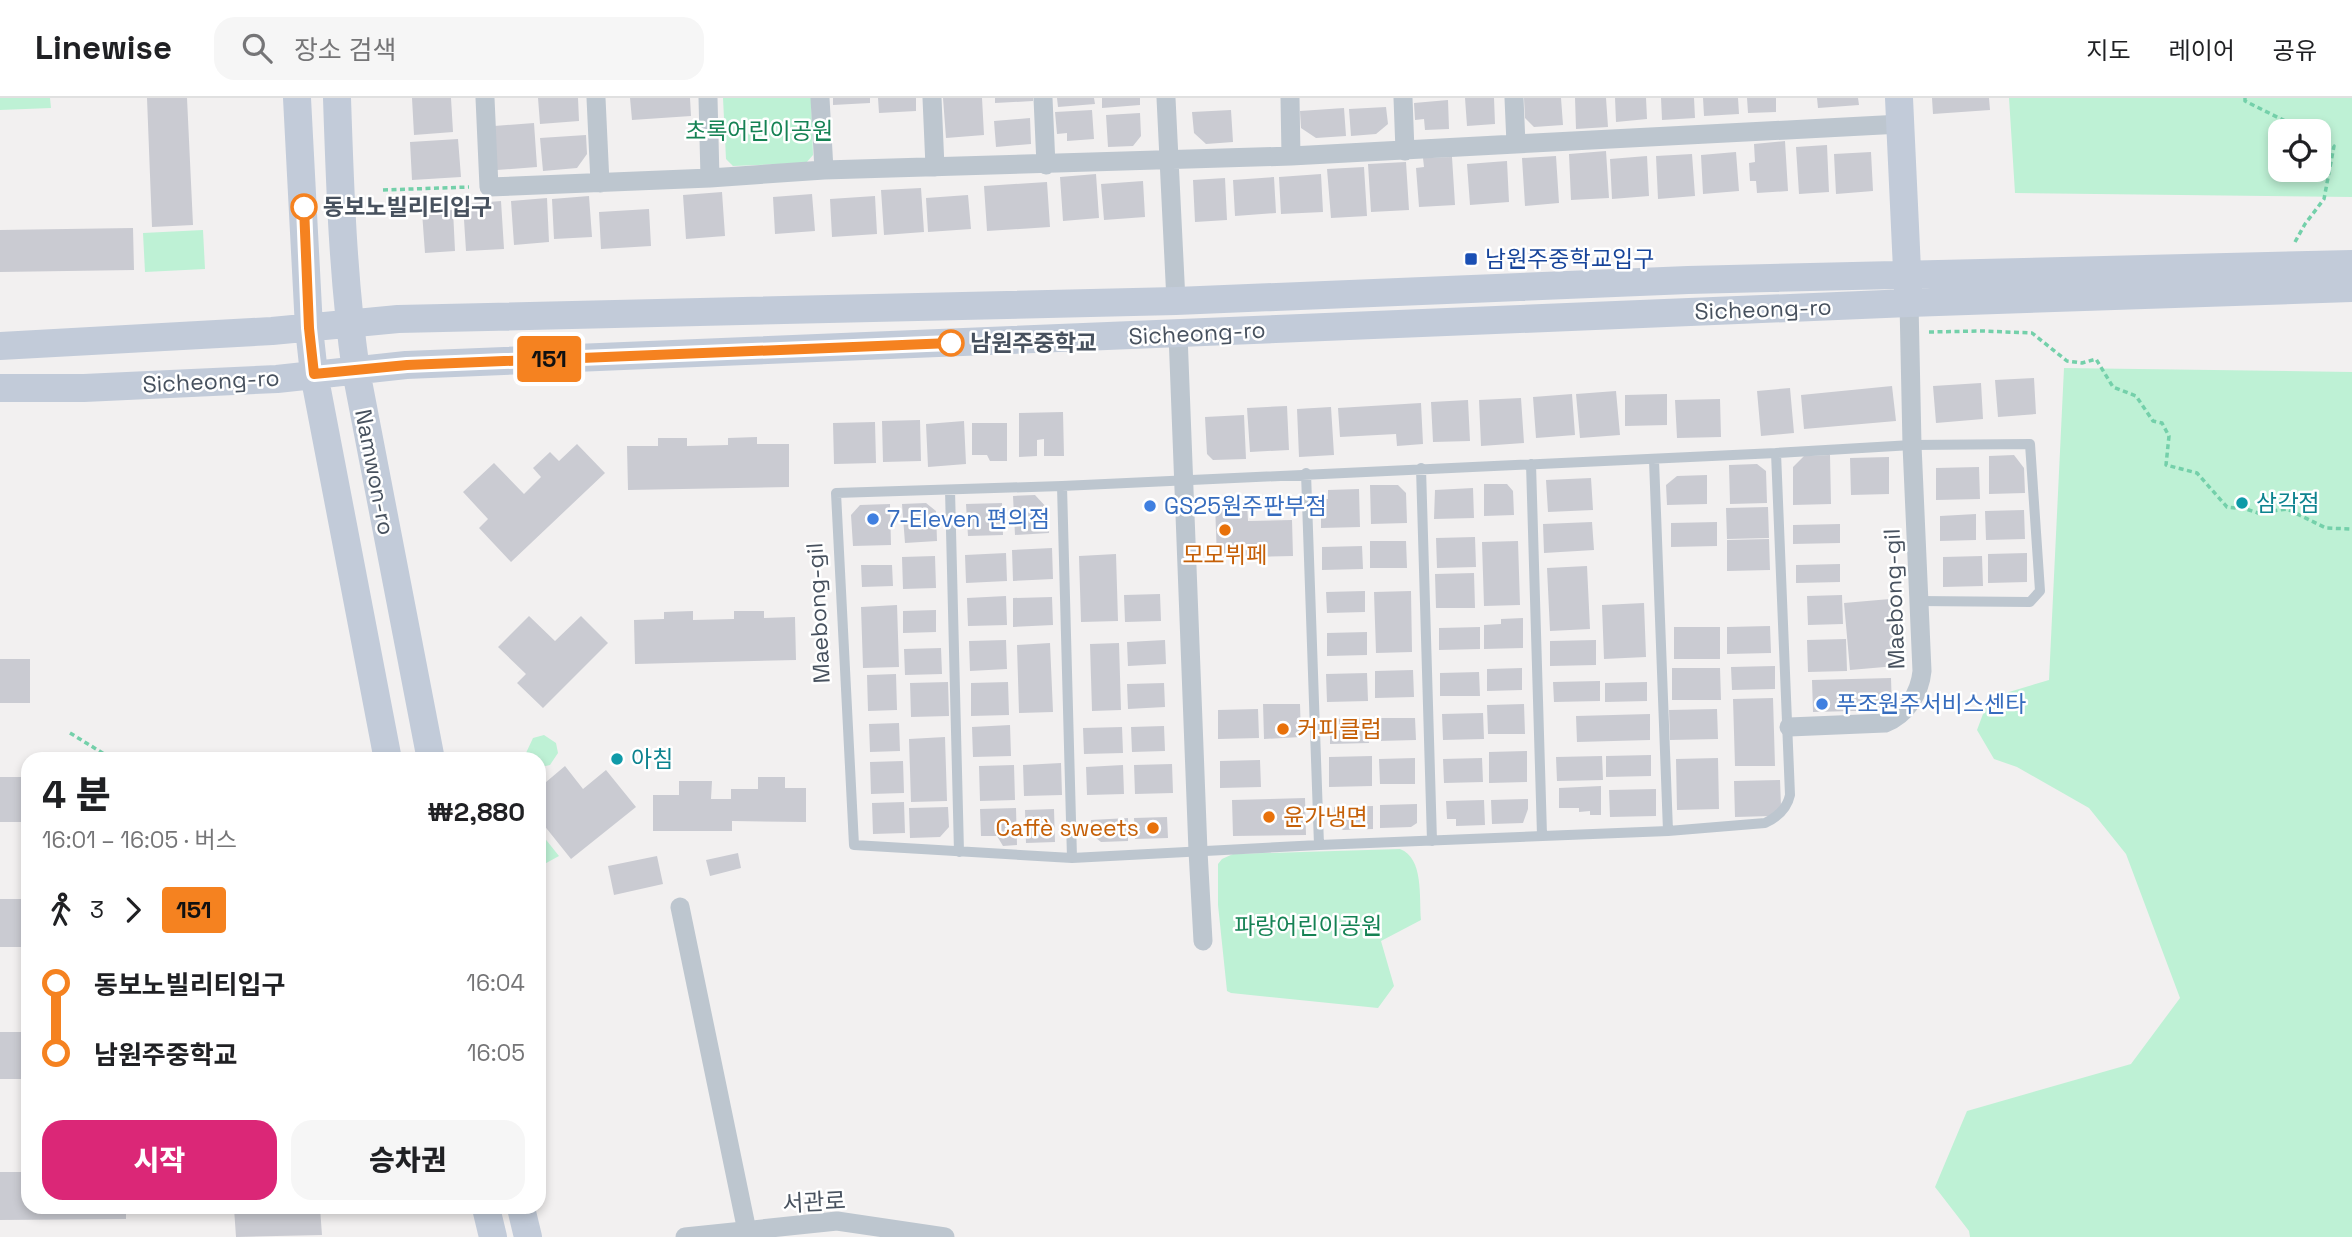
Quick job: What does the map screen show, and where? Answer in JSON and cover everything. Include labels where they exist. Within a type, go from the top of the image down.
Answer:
[{"type":"street","name":"Namwon-ro","points":[[298,98],[309,328],[314,374],[386,752]]},
{"type":"street","name":"Namwon-ro","points":[[337,98],[349,325],[429,752]]},
{"type":"street","points":[[485,98],[489,187],[710,178],[824,170],[1046,165],[1405,151],[1900,111],[1909,303],[1912,445]]},
{"type":"street","points":[[596,98],[600,183]]},
{"type":"street","points":[[708,98],[710,178]]},
{"type":"street","points":[[820,98],[824,170]]},
{"type":"street","points":[[932,98],[935,167]]},
{"type":"street","points":[[1044,98],[1046,165]]},
{"type":"street","points":[[1166,98],[1185,479],[1203,941]]},
{"type":"street","points":[[1290,98],[1291,156]]},
{"type":"street","points":[[1403,98],[1405,151]]},
{"type":"street","points":[[1514,98],[1516,144]]},
{"type":"street","name":"Sicheong-ro","points":[[0,346],[309,328],[398,319],[1176,301],[1688,280],[2352,264]]},
{"type":"street","name":"Sicheong-ro","points":[[0,388],[84,388],[263,380],[434,364],[1909,303],[2352,288]]},
{"type":"street","name":"Maebong-gil","points":[[1789,727],[1885,723],[1895,719],[1913,699],[1921,680],[1912,445]]},
{"type":"street","points":[[680,907],[747,1231]]},
{"type":"street","points":[[487,1214],[493,1237]]},
{"type":"street","points":[[522,1214],[528,1237]]},
{"type":"street","name":"서관로","points":[[685,1237],[837,1221],[945,1237]]},
{"type":"lane","name":"Maebong-gil","points":[[959,852],[854,845],[836,493],[1062,486],[1306,473],[1654,460],[1912,445],[2030,444],[2040,592],[2030,602],[1919,601]]},
{"type":"lane","points":[[950,489],[959,852],[1072,858],[1668,831],[1757,825],[1779,815],[1790,795],[1776,453]]},
{"type":"lane","points":[[1654,460],[1668,831]]},
{"type":"lane","points":[[1531,464],[1542,835]]},
{"type":"lane","points":[[1421,468],[1432,841]]},
{"type":"lane","points":[[1306,473],[1319,845]]},
{"type":"lane","points":[[1062,486],[1072,858]]},
{"type":"path","points":[[2245,98],[2245,101],[2281,119]]},
{"type":"path","points":[[2331,144],[2334,146],[2331,164]]},
{"type":"path","points":[[2283,265],[2305,224],[2325,200],[2328,182]]},
{"type":"path","points":[[383,190],[489,187]]},
{"type":"path","points":[[1909,331],[2032,333],[2067,361],[2082,363],[2096,359],[2113,387],[2136,396],[2153,421],[2162,423],[2169,436],[2166,465],[2197,473],[2227,508],[2258,513],[2287,509],[2326,528],[2352,529]]},
{"type":"path","points":[[69,733],[101,752]]},
{"type":"green space","points":[[0,98],[50,98],[51,108],[0,110]]},
{"type":"green space","name":"초록어린이공원","points":[[723,98],[811,98],[813,155],[806,163],[733,166],[726,159]]},
{"type":"green space","points":[[2009,98],[2352,98],[2352,197],[2015,193]]},
{"type":"green space","points":[[203,230],[205,269],[145,272],[143,233]]},
{"type":"green space","points":[[2064,368],[2352,372],[2352,1237],[1970,1237],[1969,1231],[1935,1187],[1967,1111],[2131,1064],[2180,998],[2126,854],[2089,808],[2017,767],[1994,759],[1977,730],[1989,698],[2049,680]]},
{"type":"green space","points":[[544,735],[556,743],[558,753],[550,765],[546,766],[546,752],[526,752],[533,738]]},
{"type":"green space","points":[[546,840],[559,856],[546,863]]},
{"type":"green space","name":"파랑어린이공원","points":[[1400,849],[1408,854],[1417,869],[1421,920],[1381,941],[1394,986],[1378,1008],[1227,991],[1218,905],[1218,864],[1222,859],[1233,854]]},
{"type":"building","points":[[147,98],[187,98],[193,225],[152,227]]},
{"type":"building","points":[[412,98],[451,98],[453,132],[414,135]]},
{"type":"building","points":[[538,98],[578,98],[579,121],[540,124]]},
{"type":"building","points":[[630,98],[690,98],[691,116],[632,120]]},
{"type":"building","points":[[833,98],[870,98],[870,103],[833,105]]},
{"type":"building","points":[[878,98],[916,98],[916,111],[879,113]]},
{"type":"building","points":[[943,98],[982,98],[984,135],[946,138]]},
{"type":"building","points":[[995,98],[1033,98],[1033,101],[995,103]]},
{"type":"building","points":[[1057,98],[1094,98],[1095,104],[1058,107]]},
{"type":"building","points":[[1102,98],[1140,98],[1140,105],[1102,108]]},
{"type":"building","points":[[1465,98],[1494,98],[1495,124],[1467,126]]},
{"type":"building","points":[[1524,98],[1561,98],[1563,125],[1534,127],[1525,118]]},
{"type":"building","points":[[1575,98],[1606,98],[1608,127],[1576,129]]},
{"type":"building","points":[[1615,98],[1646,98],[1647,119],[1616,122]]},
{"type":"building","points":[[1661,98],[1694,98],[1695,118],[1662,120]]},
{"type":"building","points":[[1703,98],[1738,98],[1739,114],[1704,116]]},
{"type":"building","points":[[1747,98],[1776,98],[1776,112],[1748,113]]},
{"type":"building","points":[[1817,98],[1858,98],[1859,105],[1818,108]]},
{"type":"building","points":[[1932,98],[1989,98],[1990,110],[1933,114]]},
{"type":"building","points":[[1448,100],[1449,129],[1425,130],[1424,119],[1415,120],[1414,103]]},
{"type":"building","points":[[1386,107],[1388,124],[1376,134],[1351,136],[1349,109]]},
{"type":"building","points":[[1344,108],[1346,136],[1316,138],[1301,128],[1300,111]]},
{"type":"building","points":[[1092,110],[1094,139],[1067,141],[1067,133],[1057,134],[1055,112]]},
{"type":"building","points":[[1231,110],[1233,142],[1206,144],[1194,133],[1192,112]]},
{"type":"building","points":[[1140,113],[1141,136],[1133,146],[1108,147],[1106,115]]},
{"type":"building","points":[[1030,118],[1031,144],[996,147],[994,121]]},
{"type":"building","points":[[534,123],[537,167],[497,170],[494,126]]},
{"type":"building","points":[[586,135],[587,154],[577,168],[543,171],[540,138]]},
{"type":"building","points":[[458,139],[461,177],[412,180],[410,142]]},
{"type":"building","points":[[1785,141],[1788,191],[1757,193],[1756,181],[1750,181],[1749,163],[1755,162],[1754,144]]},
{"type":"building","points":[[1827,145],[1829,192],[1799,194],[1796,147]]},
{"type":"building","points":[[1606,151],[1609,198],[1571,200],[1569,154]]},
{"type":"building","points":[[1736,152],[1739,191],[1703,194],[1701,155]]},
{"type":"building","points":[[1871,152],[1873,191],[1836,194],[1834,154]]},
{"type":"building","points":[[1692,154],[1695,196],[1658,199],[1656,156]]},
{"type":"building","points":[[1556,156],[1559,203],[1525,206],[1522,158]]},
{"type":"building","points":[[1647,156],[1649,196],[1612,199],[1610,159]]},
{"type":"building","points":[[1452,157],[1455,205],[1419,207],[1416,168],[1424,167],[1423,158]]},
{"type":"building","points":[[1507,161],[1509,202],[1470,205],[1467,164]]},
{"type":"building","points":[[1406,162],[1409,210],[1371,212],[1368,164]]},
{"type":"building","points":[[1364,167],[1367,216],[1331,218],[1327,169]]},
{"type":"building","points":[[1096,174],[1099,218],[1063,221],[1060,177]]},
{"type":"building","points":[[1321,174],[1323,212],[1281,214],[1279,177]]},
{"type":"building","points":[[1274,177],[1276,213],[1235,216],[1233,180]]},
{"type":"building","points":[[1225,178],[1227,220],[1195,222],[1193,180]]},
{"type":"building","points":[[1143,181],[1145,217],[1104,220],[1101,184]]},
{"type":"building","points":[[1047,182],[1050,227],[987,231],[984,186]]},
{"type":"building","points":[[921,188],[924,232],[884,235],[881,190]]},
{"type":"building","points":[[722,192],[725,236],[686,239],[683,195]]},
{"type":"building","points":[[812,194],[815,231],[775,234],[773,197]]},
{"type":"building","points":[[968,195],[971,229],[928,232],[926,198]]},
{"type":"building","points":[[589,196],[592,237],[554,239],[552,199]]},
{"type":"building","points":[[875,196],[877,234],[832,237],[830,199]]},
{"type":"building","points":[[547,198],[549,242],[514,245],[511,201]]},
{"type":"building","points":[[501,201],[504,249],[466,251],[463,204]]},
{"type":"building","points":[[649,209],[651,246],[601,249],[599,212]]},
{"type":"building","points":[[453,210],[455,251],[425,253],[422,212]]},
{"type":"building","points":[[133,228],[134,270],[0,272],[0,230]]},
{"type":"building","points":[[2034,378],[2036,414],[1998,417],[1995,380]]},
{"type":"building","points":[[1981,383],[1983,419],[1936,423],[1933,386]]},
{"type":"building","points":[[1892,386],[1896,421],[1804,429],[1801,395]]},
{"type":"building","points":[[1790,388],[1794,433],[1761,436],[1757,391]]},
{"type":"building","points":[[1616,391],[1620,435],[1580,438],[1576,394]]},
{"type":"building","points":[[1572,394],[1575,435],[1536,438],[1533,397]]},
{"type":"building","points":[[1667,394],[1667,425],[1625,426],[1625,395]]},
{"type":"building","points":[[1521,398],[1524,443],[1481,446],[1479,400]]},
{"type":"building","points":[[1720,399],[1721,437],[1677,438],[1675,400]]},
{"type":"building","points":[[1468,400],[1470,441],[1433,442],[1431,402]]},
{"type":"building","points":[[1421,403],[1423,444],[1397,446],[1396,434],[1340,437],[1338,408]]},
{"type":"building","points":[[1287,406],[1289,450],[1250,452],[1247,408]]},
{"type":"building","points":[[1331,407],[1334,455],[1299,457],[1297,409]]},
{"type":"building","points":[[1063,412],[1064,456],[1044,456],[1044,439],[1037,440],[1037,456],[1019,457],[1019,413]]},
{"type":"building","points":[[1244,415],[1246,459],[1213,460],[1207,454],[1205,417]]},
{"type":"building","points":[[920,420],[921,461],[883,462],[882,421]]},
{"type":"building","points":[[964,421],[966,464],[928,467],[926,424]]},
{"type":"building","points":[[875,422],[876,463],[834,464],[833,423]]},
{"type":"building","points":[[972,423],[1007,423],[1007,461],[990,461],[987,455],[972,455]]},
{"type":"building","points":[[757,437],[757,444],[789,444],[789,487],[628,490],[627,446],[658,446],[658,438],[687,438],[687,446],[728,445],[728,438]]},
{"type":"building","points":[[577,444],[605,473],[511,562],[479,528],[488,519],[463,492],[494,463],[524,494],[541,477],[533,468],[550,452],[559,461]]},
{"type":"building","points":[[1830,455],[1831,504],[1793,505],[1793,467],[1804,456]]},
{"type":"building","points":[[2014,455],[2024,468],[2025,493],[1989,494],[1989,456]]},
{"type":"building","points":[[1889,457],[1889,494],[1851,495],[1850,458]]},
{"type":"building","points":[[1757,464],[1766,471],[1767,503],[1730,504],[1729,465]]},
{"type":"building","points":[[1979,467],[1980,499],[1936,500],[1936,468]]},
{"type":"building","points":[[1707,475],[1707,504],[1667,505],[1666,485],[1677,476]]},
{"type":"building","points":[[1591,478],[1593,510],[1548,512],[1546,480]]},
{"type":"building","points":[[1484,484],[1507,484],[1513,491],[1514,515],[1484,516]]},
{"type":"building","points":[[1370,485],[1398,485],[1406,493],[1407,523],[1371,524]]},
{"type":"building","points":[[1473,488],[1474,518],[1434,519],[1435,490]]},
{"type":"building","points":[[1359,489],[1360,527],[1321,528],[1321,499],[1328,499],[1328,490]]},
{"type":"building","points":[[1035,495],[1048,509],[1049,533],[1015,535],[1013,496]]},
{"type":"building","points":[[926,503],[936,511],[937,541],[905,543],[902,504]]},
{"type":"building","points":[[1002,503],[1003,535],[968,536],[966,504]]},
{"type":"building","points":[[1247,503],[1248,521],[1292,520],[1293,556],[1217,558],[1215,504]]},
{"type":"building","points":[[890,504],[891,545],[853,546],[851,515],[860,505]]},
{"type":"building","points":[[1768,507],[1769,538],[1727,539],[1726,508]]},
{"type":"building","points":[[2024,510],[2025,539],[1986,540],[1985,511]]},
{"type":"building","points":[[1976,514],[1976,540],[1940,541],[1940,516]]},
{"type":"building","points":[[1592,522],[1594,550],[1544,553],[1543,524]]},
{"type":"building","points":[[1717,522],[1717,546],[1671,547],[1671,523]]},
{"type":"building","points":[[1840,524],[1840,543],[1793,544],[1793,525]]},
{"type":"building","points":[[1475,537],[1476,567],[1437,568],[1436,538]]},
{"type":"building","points":[[1769,539],[1770,570],[1727,571],[1727,540]]},
{"type":"building","points":[[1370,541],[1406,541],[1407,568],[1370,568]]},
{"type":"building","points":[[1518,541],[1520,605],[1484,606],[1482,542]]},
{"type":"building","points":[[1362,546],[1363,569],[1322,570],[1322,547]]},
{"type":"building","points":[[1052,548],[1053,579],[1013,581],[1012,550]]},
{"type":"building","points":[[1006,553],[1007,581],[966,583],[965,555]]},
{"type":"building","points":[[2027,553],[2027,582],[1988,583],[1988,554]]},
{"type":"building","points":[[1116,554],[1118,621],[1081,622],[1079,556]]},
{"type":"building","points":[[935,556],[936,588],[903,589],[902,557]]},
{"type":"building","points":[[1982,556],[1983,586],[1943,587],[1943,557]]},
{"type":"building","points":[[1840,564],[1840,582],[1796,583],[1796,565]]},
{"type":"building","points":[[861,565],[892,565],[893,586],[862,587]]},
{"type":"building","points":[[1587,566],[1590,629],[1550,631],[1547,568]]},
{"type":"building","points":[[1474,573],[1475,608],[1436,608],[1435,574]]},
{"type":"building","points":[[1365,591],[1365,612],[1327,613],[1326,592]]},
{"type":"building","points":[[1411,591],[1412,652],[1376,653],[1374,592]]},
{"type":"building","points":[[1160,594],[1161,621],[1125,622],[1124,595]]},
{"type":"building","points":[[1842,595],[1843,624],[1808,625],[1807,596]]},
{"type":"building","points":[[1006,596],[1007,625],[968,626],[967,598]]},
{"type":"building","points":[[1052,597],[1053,625],[1013,627],[1013,598]]},
{"type":"building","points":[[1890,599],[1896,666],[1850,670],[1844,603]]},
{"type":"building","points":[[1644,603],[1646,657],[1604,659],[1602,605]]},
{"type":"building","points":[[897,605],[899,667],[863,668],[861,607]]},
{"type":"building","points":[[936,610],[936,632],[903,633],[903,611]]},
{"type":"building","points":[[693,611],[693,620],[734,619],[734,611],[764,611],[764,618],[795,617],[796,660],[635,664],[634,620],[664,619],[664,612]]},
{"type":"building","points":[[529,616],[555,641],[581,616],[608,643],[543,708],[517,683],[526,674],[498,647]]},
{"type":"building","points":[[1523,618],[1523,648],[1484,649],[1484,625],[1501,624],[1501,619]]},
{"type":"building","points":[[1770,626],[1771,653],[1727,654],[1727,627]]},
{"type":"building","points":[[1480,627],[1480,649],[1439,650],[1439,628]]},
{"type":"building","points":[[1674,627],[1720,627],[1720,659],[1674,659]]},
{"type":"building","points":[[1367,632],[1367,655],[1327,656],[1327,633]]},
{"type":"building","points":[[1846,639],[1847,671],[1808,672],[1807,640]]},
{"type":"building","points":[[1006,640],[1007,669],[970,671],[969,641]]},
{"type":"building","points":[[1165,640],[1166,664],[1128,666],[1127,642]]},
{"type":"building","points":[[1596,640],[1596,665],[1550,666],[1550,641]]},
{"type":"building","points":[[1050,643],[1053,712],[1019,713],[1017,645]]},
{"type":"building","points":[[1119,643],[1121,710],[1092,711],[1090,644]]},
{"type":"building","points":[[941,648],[942,674],[905,675],[904,649]]},
{"type":"building","points":[[0,659],[30,659],[30,703],[0,703]]},
{"type":"building","points":[[1775,666],[1775,689],[1732,690],[1731,667]]},
{"type":"building","points":[[1522,668],[1522,690],[1487,691],[1487,669]]},
{"type":"building","points":[[1672,668],[1720,668],[1721,700],[1672,700]]},
{"type":"building","points":[[1413,670],[1414,697],[1375,698],[1375,671]]},
{"type":"building","points":[[1479,672],[1480,696],[1440,696],[1440,673]]},
{"type":"building","points":[[1367,673],[1368,701],[1327,702],[1326,674]]},
{"type":"building","points":[[896,674],[897,710],[868,711],[867,675]]},
{"type":"building","points":[[1891,678],[1892,710],[1813,712],[1812,680]]},
{"type":"building","points":[[1600,681],[1600,701],[1554,702],[1553,682]]},
{"type":"building","points":[[948,682],[949,716],[911,717],[910,683]]},
{"type":"building","points":[[1008,682],[1009,715],[971,716],[971,683]]},
{"type":"building","points":[[1647,682],[1647,701],[1605,702],[1605,683]]},
{"type":"building","points":[[1164,683],[1165,707],[1128,709],[1127,684]]},
{"type":"building","points":[[1773,698],[1775,766],[1735,766],[1733,699]]},
{"type":"building","points":[[1263,704],[1300,704],[1301,737],[1264,739]]},
{"type":"building","points":[[1524,704],[1525,734],[1488,734],[1487,705]]},
{"type":"building","points":[[1258,709],[1259,738],[1218,739],[1218,710]]},
{"type":"building","points":[[1717,709],[1718,739],[1670,740],[1669,710]]},
{"type":"building","points":[[1483,713],[1484,739],[1443,740],[1442,714]]},
{"type":"building","points":[[1650,714],[1650,740],[1577,742],[1576,716]]},
{"type":"building","points":[[1368,718],[1369,743],[1330,744],[1330,719]]},
{"type":"building","points":[[1378,718],[1415,718],[1416,740],[1378,741]]},
{"type":"building","points":[[899,723],[900,751],[870,752],[869,724]]},
{"type":"building","points":[[1010,725],[1011,756],[973,757],[972,727]]},
{"type":"building","points":[[1164,726],[1165,751],[1132,752],[1131,727]]},
{"type":"building","points":[[1122,727],[1123,753],[1084,754],[1083,728]]},
{"type":"building","points":[[945,737],[947,801],[911,802],[909,739]]},
{"type":"building","points":[[1527,751],[1527,782],[1489,783],[1489,752]]},
{"type":"building","points":[[1651,755],[1651,776],[1606,777],[1606,756]]},
{"type":"building","points":[[1372,756],[1372,786],[1329,787],[1329,757]]},
{"type":"building","points":[[1602,756],[1603,780],[1557,781],[1556,757]]},
{"type":"building","points":[[1415,758],[1415,784],[1380,784],[1379,759]]},
{"type":"building","points":[[1482,758],[1483,782],[1444,783],[1443,759]]},
{"type":"building","points":[[1718,758],[1719,809],[1677,810],[1676,759]]},
{"type":"building","points":[[1260,760],[1261,787],[1220,788],[1220,761]]},
{"type":"building","points":[[903,761],[904,793],[871,794],[870,762]]},
{"type":"building","points":[[1061,763],[1062,795],[1024,796],[1023,765]]},
{"type":"building","points":[[1172,764],[1173,793],[1135,794],[1134,765]]},
{"type":"building","points":[[1014,765],[1015,800],[980,801],[979,766]]},
{"type":"building","points":[[1123,765],[1124,794],[1087,795],[1086,767]]},
{"type":"building","points":[[565,766],[583,789],[606,770],[636,807],[571,859],[546,828],[546,782]]},
{"type":"building","points":[[0,777],[21,777],[21,822],[0,822]]},
{"type":"building","points":[[758,777],[785,777],[785,788],[806,788],[806,822],[732,821],[732,831],[653,831],[653,795],[679,795],[679,781],[712,781],[711,799],[731,799],[731,789],[758,789]]},
{"type":"building","points":[[1780,780],[1781,806],[1772,816],[1735,817],[1734,781]]},
{"type":"building","points":[[1601,786],[1601,815],[1590,815],[1590,811],[1579,812],[1579,808],[1559,808],[1559,788]]},
{"type":"building","points":[[1656,789],[1656,816],[1610,817],[1609,790]]},
{"type":"building","name":"윤가냉면","points":[[1305,798],[1306,835],[1233,836],[1232,800]]},
{"type":"building","points":[[1528,799],[1523,823],[1492,824],[1491,800]]},
{"type":"building","points":[[1484,800],[1485,825],[1456,826],[1456,819],[1447,819],[1446,801]]},
{"type":"building","points":[[904,802],[905,833],[873,834],[872,803]]},
{"type":"building","points":[[1417,804],[1417,823],[1411,827],[1380,828],[1380,805]]},
{"type":"building","points":[[1373,806],[1373,829],[1343,830],[1334,821],[1334,807]]},
{"type":"building","points":[[948,807],[949,827],[940,837],[910,838],[909,808]]},
{"type":"building","points":[[1016,808],[1017,845],[1003,846],[997,836],[981,836],[980,809]]},
{"type":"building","points":[[1054,809],[1055,842],[1026,843],[1025,810]]},
{"type":"building","points":[[1167,817],[1168,838],[1135,839],[1134,818]]},
{"type":"building","points":[[1128,818],[1128,841],[1101,842],[1091,834],[1091,820]]},
{"type":"building","points":[[738,853],[741,868],[710,876],[706,860]]},
{"type":"building","points":[[657,856],[663,884],[614,895],[608,866]]},
{"type":"building","points":[[0,899],[21,899],[21,947],[0,947]]},
{"type":"building","points":[[0,1032],[21,1032],[21,1079],[0,1079]]},
{"type":"building","points":[[0,1172],[21,1172],[21,1214],[126,1214],[126,1219],[0,1220]]},
{"type":"building","points":[[234,1214],[320,1214],[322,1235],[236,1237]]},
{"type":"bus line","name":"151","points":[[304,207],[309,328],[314,374],[407,365],[951,343]]},
{"type":"place","name":"동보노빌리티입구","points":[[304,207]]},
{"type":"place","name":"남원주중학교입구","points":[[1471,259]]},
{"type":"place","name":"남원주중학교","points":[[951,343]]},
{"type":"place","name":"삼각점","points":[[2242,503]]},
{"type":"place","name":"GS25원주판부점","points":[[1150,506]]},
{"type":"place","name":"7-Eleven 편의점","points":[[873,519]]},
{"type":"place","name":"모모뷔페","points":[[1225,530]]},
{"type":"place","name":"푸조원주서비스센타","points":[[1822,704]]},
{"type":"place","name":"커피클럽","points":[[1283,729]]},
{"type":"place","name":"아침","points":[[617,759]]},
{"type":"place","name":"윤가냉면","points":[[1269,817]]},
{"type":"place","name":"Caffè sweets","points":[[1153,828]]}]
